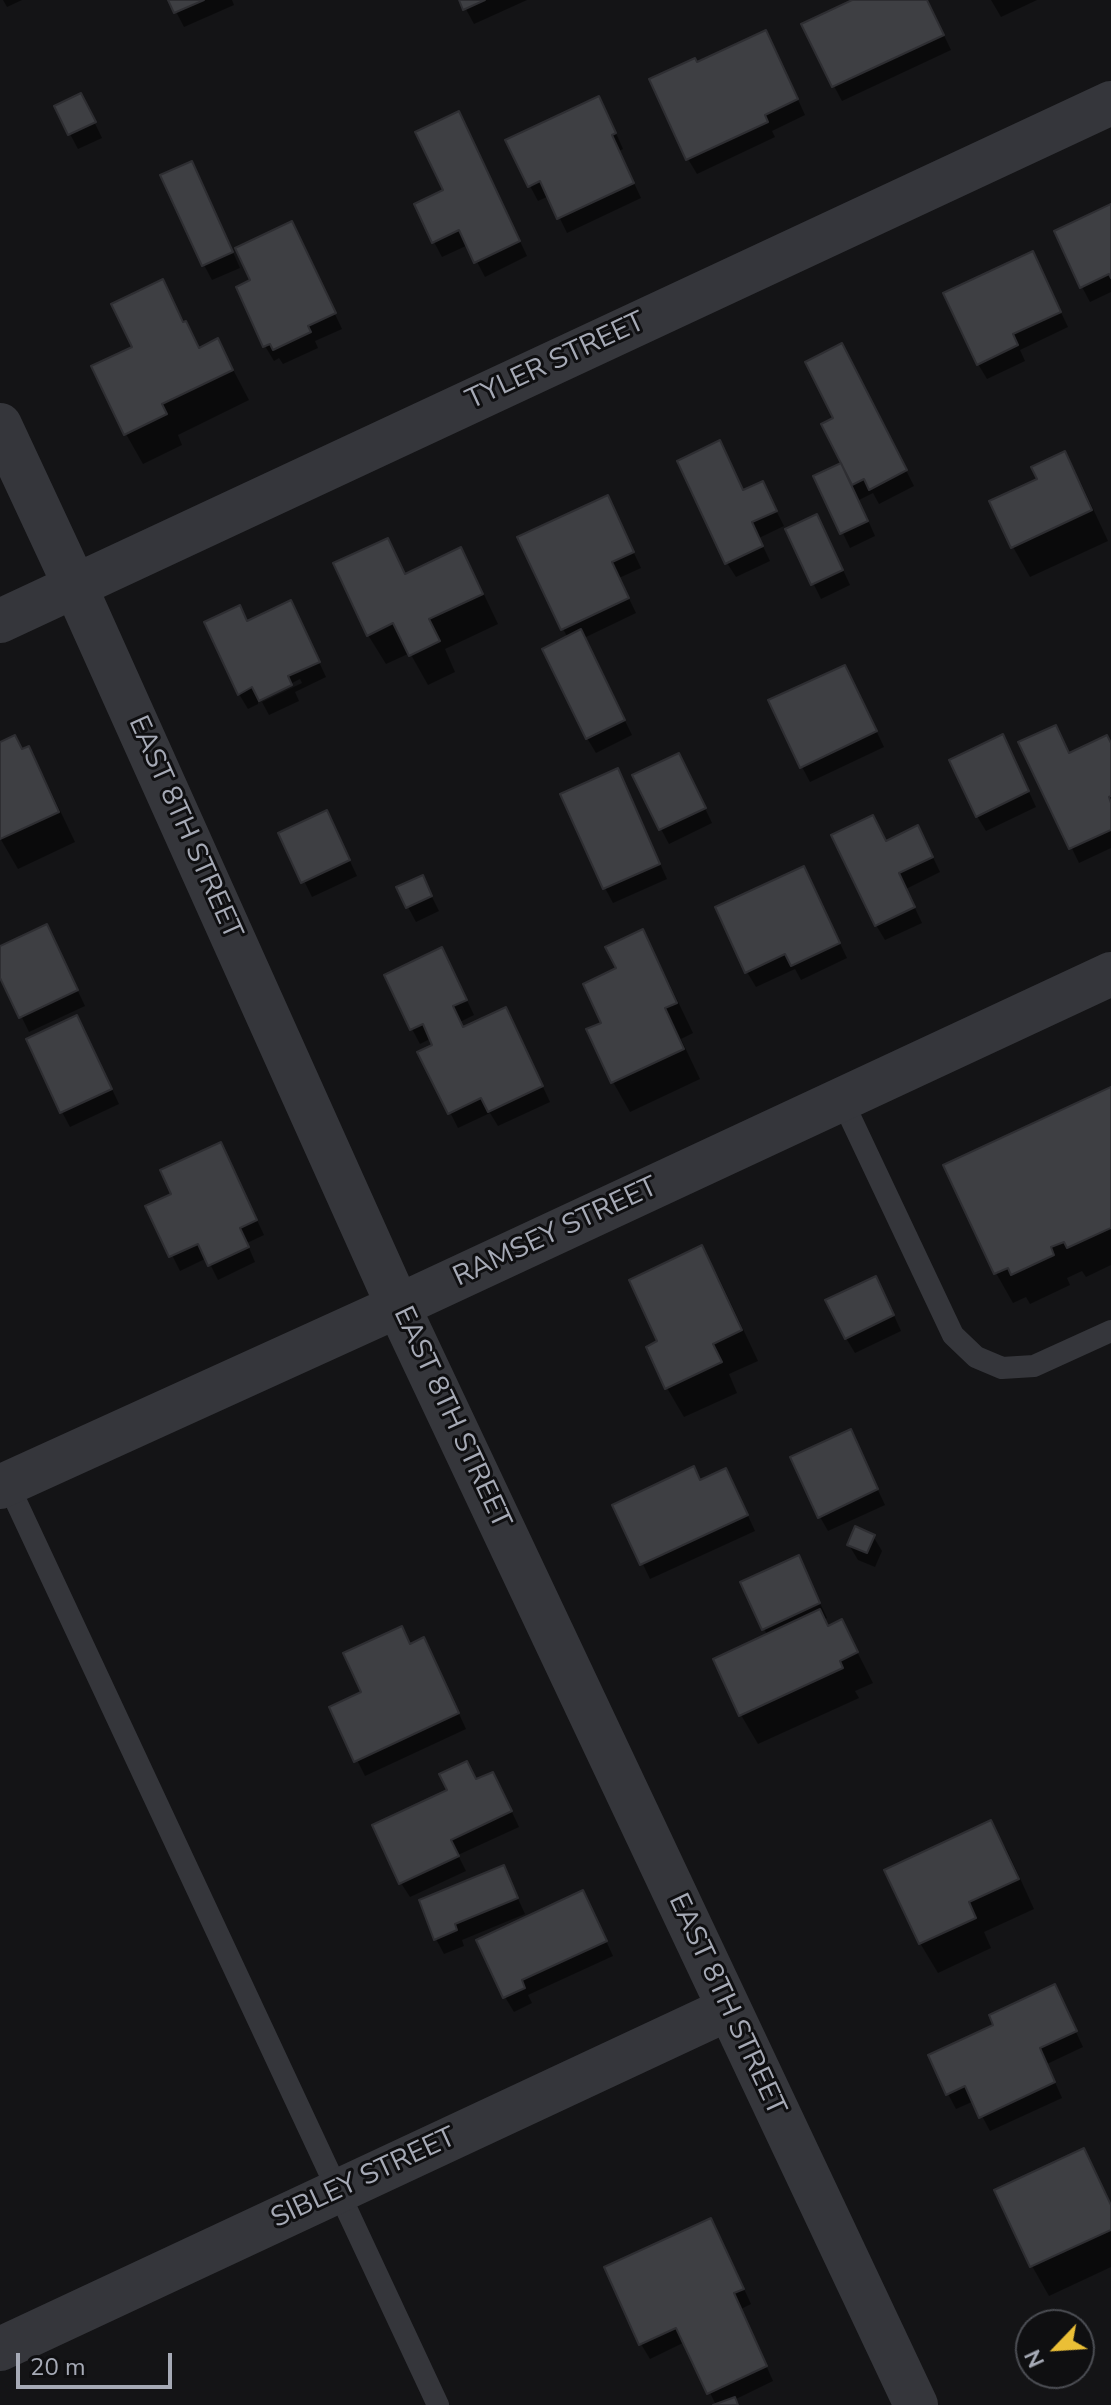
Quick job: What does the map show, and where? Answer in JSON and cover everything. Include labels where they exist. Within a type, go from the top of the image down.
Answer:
[{"type":"street","name":"TYLER STREET","points":[[0,621],[1111,103]]},
{"type":"street","name":"EAST 8TH STREET","points":[[0,425],[398,1306],[916,2405]]},
{"type":"street","name":"RAMSEY STREET","points":[[3,1479],[398,1306],[1111,974]]},
{"type":"street","name":"SIBLEY STREET","points":[[0,2349],[728,2009]]},
{"type":"lane","points":[[842,1100],[953,1335],[976,1357],[1002,1368],[1034,1366],[1111,1331]]},
{"type":"lane","points":[[3,1479],[438,2405]]},
{"type":"building","points":[[168,0],[204,0],[174,13]]},
{"type":"building","points":[[459,0],[485,0],[463,10]]},
{"type":"building","points":[[852,0],[927,0],[944,35],[832,87],[801,24]]},
{"type":"building","points":[[766,30],[798,99],[765,115],[768,122],[686,160],[649,79],[695,58],[697,62]]},
{"type":"building","points":[[81,93],[96,122],[68,135],[54,106]]},
{"type":"building","points":[[599,96],[616,133],[612,135],[634,183],[557,219],[540,181],[528,187],[505,140]]},
{"type":"building","points":[[459,111],[520,241],[474,263],[459,230],[432,243],[414,204],[443,190],[415,132]]},
{"type":"building","points":[[192,161],[233,252],[202,266],[160,175]]},
{"type":"building","points":[[1111,204],[1111,278],[1109,274],[1080,288],[1054,231]]},
{"type":"building","points":[[292,221],[336,313],[308,326],[311,332],[273,350],[270,344],[263,347],[236,287],[250,280],[235,248]]},
{"type":"building","points":[[1033,251],[1061,312],[1013,334],[1018,345],[977,365],[943,293]]},
{"type":"building","points":[[163,279],[199,348],[218,338],[233,370],[162,404],[167,414],[124,435],[91,366],[132,347],[111,304]]},
{"type":"building","points":[[842,343],[907,470],[869,490],[864,479],[852,485],[821,424],[833,418],[805,362]]},
{"type":"building","points":[[720,440],[743,490],[763,481],[777,511],[752,522],[763,546],[725,564],[677,461]]},
{"type":"building","points":[[1065,451],[1092,510],[1011,548],[989,501],[1037,479],[1031,467]]},
{"type":"building","points":[[841,463],[868,521],[840,534],[813,476]]},
{"type":"building","points":[[608,495],[634,552],[612,562],[629,598],[561,630],[517,537]]},
{"type":"building","points":[[817,514],[843,570],[811,585],[785,529]]},
{"type":"building","points":[[388,538],[405,574],[461,547],[483,594],[429,619],[440,641],[409,656],[393,623],[367,636],[333,563]]},
{"type":"building","points":[[291,600],[320,662],[288,676],[292,685],[259,701],[252,687],[238,695],[204,622],[240,605],[247,621]]},
{"type":"building","points":[[581,629],[625,720],[586,739],[542,649]]},
{"type":"building","points":[[845,665],[877,731],[800,768],[768,700]]},
{"type":"building","points":[[1056,725],[1069,753],[1107,735],[1111,743],[1111,830],[1069,849],[1018,742]]},
{"type":"building","points":[[1003,734],[1029,791],[976,817],[949,760]]},
{"type":"building","points":[[15,735],[22,749],[29,746],[59,812],[0,839],[0,742]]},
{"type":"building","points":[[679,753],[706,808],[659,830],[632,775]]},
{"type":"building","points":[[618,768],[660,864],[603,889],[560,794]]},
{"type":"building","points":[[327,810],[350,860],[301,883],[278,833]]},
{"type":"building","points":[[873,815],[886,841],[918,825],[933,857],[899,873],[915,907],[875,926],[831,835]]},
{"type":"building","points":[[804,866],[840,943],[791,966],[785,954],[745,973],[715,907]]},
{"type":"building","points":[[423,875],[432,896],[406,908],[396,887]]},
{"type":"building","points":[[47,924],[78,990],[19,1018],[0,978],[0,946]]},
{"type":"building","points":[[643,929],[677,1003],[665,1008],[684,1049],[611,1083],[586,1029],[601,1023],[583,984],[616,968],[605,947]]},
{"type":"building","points":[[442,947],[467,1000],[453,1006],[463,1027],[506,1007],[543,1086],[488,1112],[481,1098],[448,1114],[417,1052],[432,1045],[423,1024],[410,1030],[384,975]]},
{"type":"building","points":[[77,1015],[112,1089],[60,1113],[26,1039]]},
{"type":"building","points":[[1111,1087],[1111,1228],[1067,1248],[1064,1242],[1051,1247],[1054,1255],[1011,1275],[1008,1268],[994,1274],[943,1165]]},
{"type":"building","points":[[221,1142],[257,1220],[240,1228],[249,1247],[208,1266],[198,1244],[169,1257],[145,1206],[171,1194],[160,1170]]},
{"type":"building","points":[[702,1245],[742,1330],[713,1344],[722,1362],[665,1389],[646,1347],[657,1341],[629,1280]]},
{"type":"building","points":[[876,1276],[894,1315],[845,1339],[825,1300]]},
{"type":"building","points":[[851,1429],[878,1489],[818,1518],[790,1457]]},
{"type":"building","points":[[694,1466],[700,1480],[726,1468],[748,1515],[640,1565],[612,1505]]},
{"type":"building","points":[[855,1526],[875,1535],[867,1553],[847,1545]]},
{"type":"building","points":[[799,1555],[820,1603],[762,1630],[740,1582]]},
{"type":"building","points":[[820,1609],[828,1626],[842,1619],[858,1652],[840,1661],[843,1668],[739,1716],[713,1659]]},
{"type":"building","points":[[402,1626],[410,1644],[424,1637],[459,1713],[354,1762],[329,1707],[361,1692],[343,1653]]},
{"type":"building","points":[[467,1761],[476,1779],[493,1772],[512,1811],[451,1840],[459,1856],[399,1884],[372,1825],[447,1790],[439,1774]]},
{"type":"building","points":[[991,1820],[1019,1879],[969,1902],[976,1918],[919,1944],[884,1870]]},
{"type":"building","points":[[504,1865],[518,1898],[455,1924],[457,1930],[434,1940],[419,1900]]},
{"type":"building","points":[[583,1890],[607,1941],[522,1980],[525,1988],[503,1998],[476,1940]]},
{"type":"building","points":[[1055,1984],[1077,2031],[1040,2048],[1055,2082],[979,2118],[965,2086],[946,2095],[928,2055],[993,2025],[989,2015]]},
{"type":"building","points":[[1084,2148],[1111,2205],[1111,2230],[1030,2267],[994,2190]]},
{"type":"building","points":[[711,2218],[744,2289],[734,2293],[767,2366],[707,2394],[676,2328],[639,2345],[604,2267]]},
{"type":"building","points":[[735,2397],[738,2405],[713,2405]]}]
